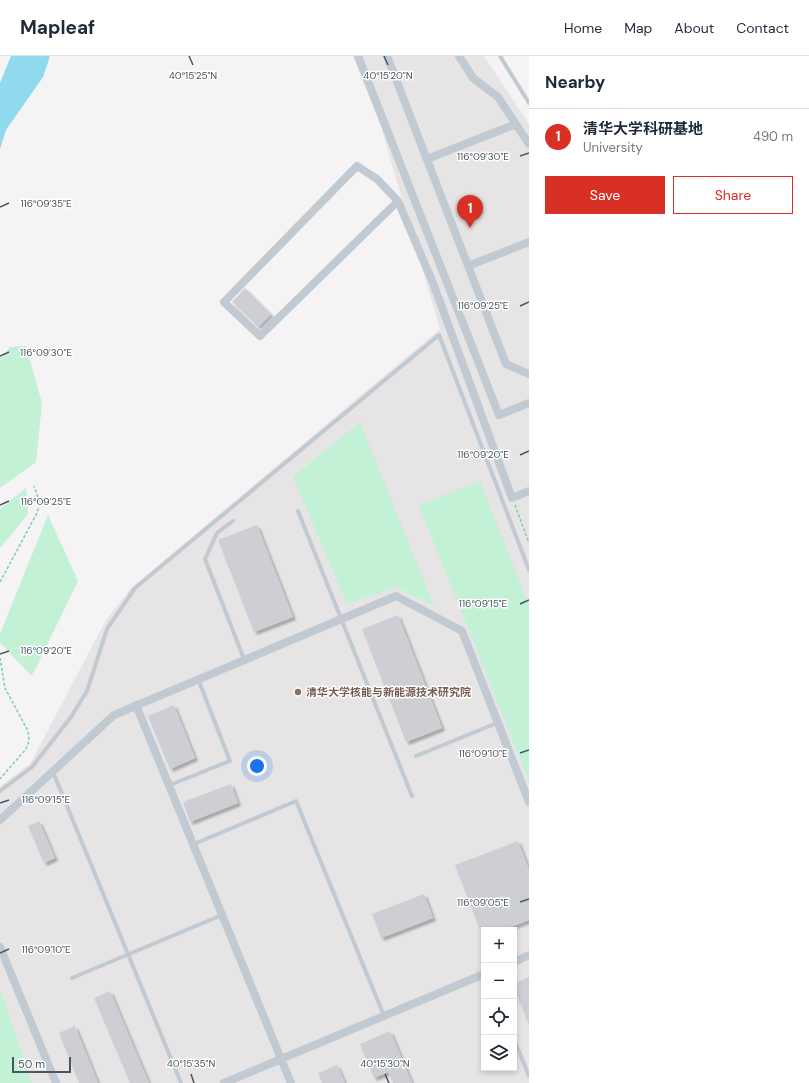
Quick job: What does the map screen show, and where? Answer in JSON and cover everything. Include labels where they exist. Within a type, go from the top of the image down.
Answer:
[{"type":"street","points":[[358,56],[499,415],[529,403]]},
{"type":"street","points":[[387,56],[506,364],[529,374]]},
{"type":"street","points":[[459,56],[473,78],[498,97],[529,144]]},
{"type":"street","points":[[427,159],[516,124]]},
{"type":"street","points":[[398,201],[260,336],[224,302],[357,166],[377,179],[398,201],[433,283],[512,498],[529,492]]},
{"type":"street","points":[[468,266],[529,242]]},
{"type":"street","points":[[0,820],[114,715],[198,678],[396,596],[462,631],[529,802]]},
{"type":"street","points":[[136,705],[291,1083]]},
{"type":"street","points":[[0,947],[56,1083]]},
{"type":"street","points":[[517,961],[529,955]]},
{"type":"street","points":[[224,1083],[481,975]]},
{"type":"lane","points":[[500,56],[529,103]]},
{"type":"lane","points":[[0,791],[32,767],[71,717],[87,691],[107,629],[135,588],[439,335],[529,570]]},
{"type":"lane","points":[[298,511],[412,796]]},
{"type":"lane","points":[[233,521],[217,533],[205,559],[244,659]]},
{"type":"lane","points":[[170,785],[230,761],[198,678]]},
{"type":"lane","points":[[416,756],[497,723]]},
{"type":"lane","points":[[53,772],[181,1083]]},
{"type":"lane","points":[[194,844],[296,801],[384,1016]]},
{"type":"lane","points":[[72,978],[222,915]]},
{"type":"lane","points":[[517,1047],[529,1076]]},
{"type":"path","points":[[0,582],[37,513],[40,503],[34,486]]},
{"type":"path","points":[[512,498],[529,543]]},
{"type":"path","points":[[0,658],[5,688],[28,732],[29,741],[26,749],[0,779]]},
{"type":"shaded area","name":"清华大学核能与新能源技术研究院","points":[[353,56],[484,56],[529,124],[529,1083],[0,1083],[0,786],[30,764],[106,620],[131,588],[440,329],[381,127]]},
{"type":"green space","points":[[26,346],[42,403],[36,462],[0,488],[0,359],[10,347]]},
{"type":"green space","points":[[360,422],[434,606],[396,587],[347,604],[293,477]]},
{"type":"green space","points":[[480,481],[529,605],[529,781],[419,505]]},
{"type":"green space","points":[[26,488],[28,514],[0,548],[0,509]]},
{"type":"green space","points":[[48,515],[78,581],[32,676],[0,643],[0,634]]},
{"type":"green space","points":[[0,991],[4,999],[32,1083],[0,1083]]},
{"type":"water","points":[[11,56],[50,56],[43,77],[6,130],[0,149],[0,83]]},
{"type":"building","points":[[245,288],[271,314],[258,327],[232,302]]},
{"type":"building","points":[[257,525],[293,617],[254,632],[218,540]]},
{"type":"building","points":[[398,615],[442,728],[406,742],[362,629]]},
{"type":"building","points":[[174,705],[195,758],[170,769],[148,716]]},
{"type":"building","points":[[231,784],[238,803],[190,822],[183,802]]},
{"type":"building","points":[[39,821],[55,858],[44,863],[28,826]]},
{"type":"building","points":[[518,841],[529,870],[529,920],[511,927],[481,927],[480,930],[455,865]]},
{"type":"building","points":[[424,894],[433,918],[381,938],[372,914]]},
{"type":"building","points":[[529,977],[529,1025],[517,995],[517,983]]},
{"type":"building","points":[[110,991],[149,1083],[130,1083],[94,998]]},
{"type":"building","points":[[75,1026],[98,1083],[79,1083],[59,1033]]},
{"type":"building","points":[[390,1031],[412,1083],[393,1083],[388,1072],[374,1078],[360,1044]]},
{"type":"building","points":[[337,1065],[345,1083],[322,1083],[318,1073]]},
{"type":"place","name":"清华大学科研基地","points":[[470,228]]},
{"type":"place","name":"清华大学核能与新能源技术研究院","points":[[298,692]]}]
